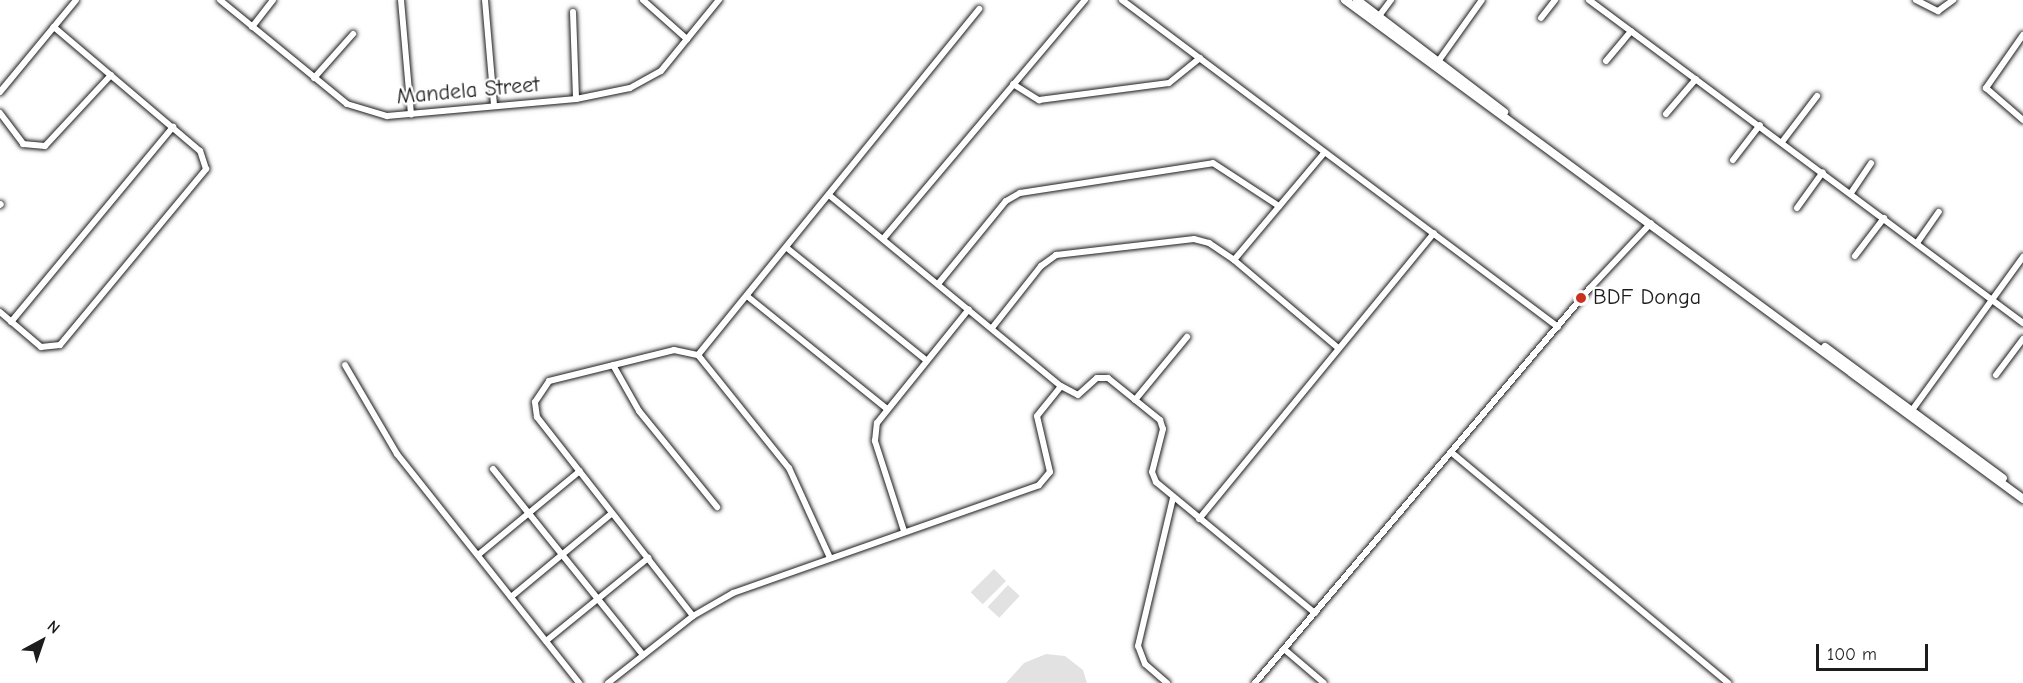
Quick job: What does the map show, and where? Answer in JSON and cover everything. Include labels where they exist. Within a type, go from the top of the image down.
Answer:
[{"type":"main road","points":[[1345,0],[1377,19]]},
{"type":"main road","points":[[1357,0],[1377,19],[1436,65],[1652,222],[2023,499]]},
{"type":"main road","points":[[1909,414],[2023,493]]},
{"type":"street","points":[[0,92],[76,0]]},
{"type":"street","name":"Mandela Street","points":[[220,0],[314,78],[360,111],[380,116],[576,99],[641,84],[661,71],[719,0]]},
{"type":"street","points":[[252,27],[273,0]]},
{"type":"street","points":[[401,0],[411,115]]},
{"type":"street","points":[[485,0],[494,106]]},
{"type":"street","points":[[643,0],[687,39]]},
{"type":"street","points":[[882,239],[1085,0]]},
{"type":"street","points":[[1122,0],[1558,327]]},
{"type":"street","points":[[1377,19],[1391,0]]},
{"type":"street","points":[[1436,65],[1482,0]]},
{"type":"street","points":[[1541,18],[1555,0]]},
{"type":"street","points":[[1589,0],[1851,192],[2023,323]]},
{"type":"street","points":[[1916,0],[1938,11],[1953,0]]},
{"type":"street","points":[[698,355],[979,9]]},
{"type":"street","points":[[573,12],[576,99]]},
{"type":"street","points":[[0,312],[44,348],[57,347],[69,338],[204,173],[205,156],[54,27]]},
{"type":"street","points":[[1606,61],[1631,31]]},
{"type":"street","points":[[314,78],[353,34]]},
{"type":"street","points":[[2023,35],[1986,88],[2023,120]]},
{"type":"street","points":[[1013,84],[1039,100],[1169,83],[1200,58]]},
{"type":"street","points":[[0,113],[23,144],[45,146],[111,75]]},
{"type":"street","points":[[1666,114],[1696,79]]},
{"type":"street","points":[[1782,142],[1816,96]]},
{"type":"street","points":[[1733,160],[1760,125]]},
{"type":"street","points":[[11,322],[173,128]]},
{"type":"street","points":[[1234,260],[1324,153]]},
{"type":"street","points":[[938,284],[1006,201],[1020,193],[1213,163],[1279,206]]},
{"type":"street","points":[[1851,192],[1871,163]]},
{"type":"street","points":[[1797,208],[1823,172]]},
{"type":"street","points":[[829,195],[1061,386],[1083,394],[1101,377],[1135,400],[1163,425],[1153,478],[1173,498],[1315,613]]},
{"type":"street","points":[[1917,243],[1939,212]]},
{"type":"street","points":[[1855,256],[1884,218]]},
{"type":"street","points":[[1255,683],[1558,327],[1652,222]]},
{"type":"street","points":[[1199,519],[1434,233]]},
{"type":"street","points":[[992,328],[1041,266],[1056,255],[1194,239],[1209,243],[1234,260],[1338,348]]},
{"type":"street","points":[[787,248],[926,360]]},
{"type":"street","points":[[1909,414],[2023,257]]},
{"type":"street","points":[[747,296],[886,408]]},
{"type":"street","points":[[904,531],[875,441],[877,423],[886,408],[969,309]]},
{"type":"street","points":[[1135,400],[1187,337]]},
{"type":"street","points":[[1996,375],[2023,339]]},
{"type":"street","points":[[693,616],[537,417],[535,402],[540,389],[560,375],[674,350],[698,355],[789,468],[830,558]]},
{"type":"street","points":[[613,365],[639,411],[717,507]]},
{"type":"street","points":[[345,366],[397,454],[579,683]]},
{"type":"street","points":[[608,683],[693,616],[733,593],[1047,479],[1037,416],[1061,386]]},
{"type":"street","points":[[1451,452],[1728,683]]},
{"type":"street","points":[[493,469],[595,599],[643,655]]},
{"type":"street","points":[[478,555],[580,471]]},
{"type":"street","points":[[1167,683],[1146,664],[1138,646],[1173,498]]},
{"type":"street","points":[[511,597],[612,513]]},
{"type":"street","points":[[546,641],[648,558]]},
{"type":"street","points":[[1284,649],[1324,683]]},
{"type":"shaded area","points":[[994,569],[1006,581],[983,604],[971,592]]},
{"type":"shaded area","points":[[1008,585],[1020,596],[999,618],[988,607]]},
{"type":"shaded area","points":[[1046,654],[1065,656],[1083,670],[1087,683],[1006,683],[1024,663]]},
{"type":"place","name":"BDF Donga","points":[[1581,298]]}]
